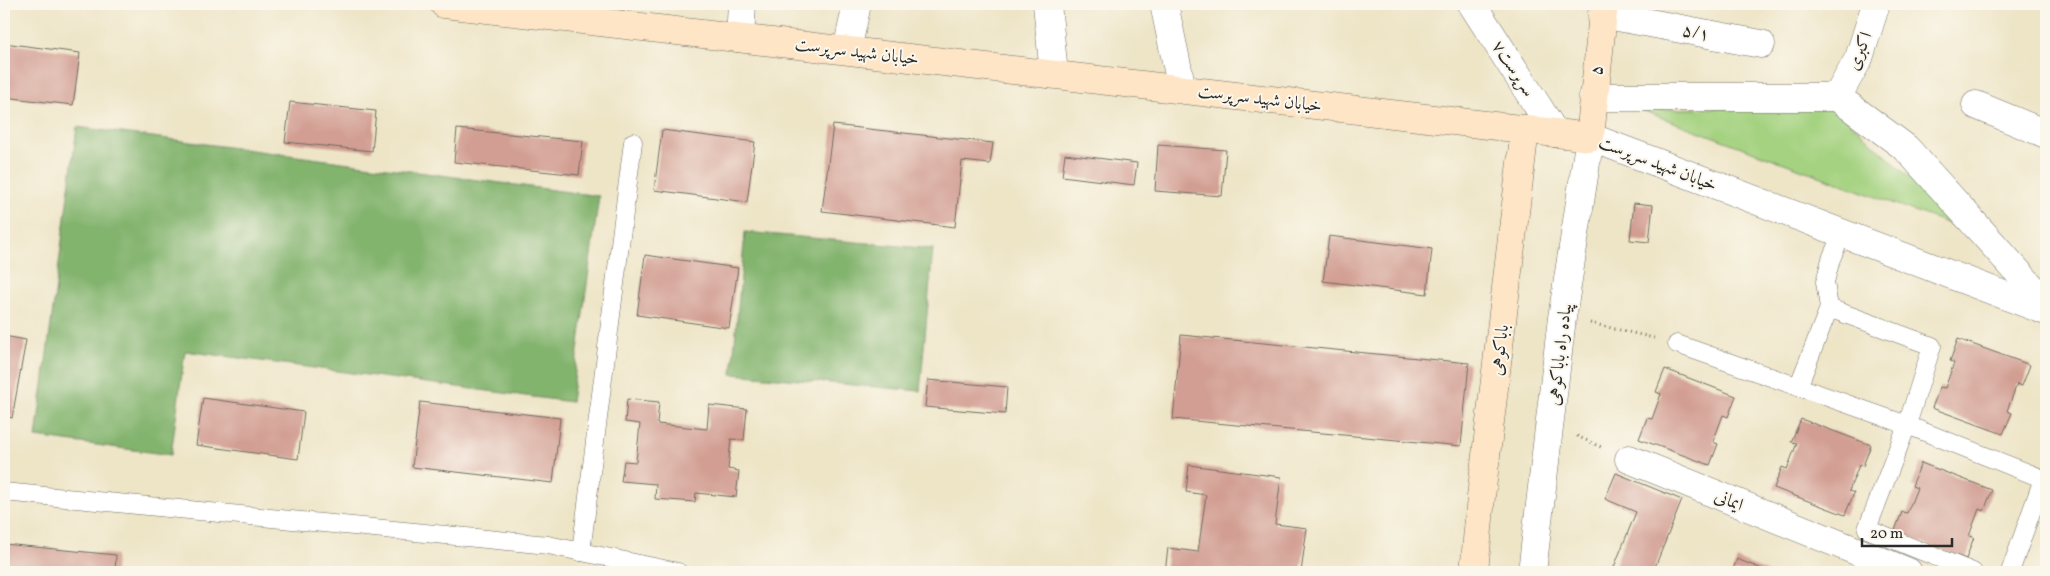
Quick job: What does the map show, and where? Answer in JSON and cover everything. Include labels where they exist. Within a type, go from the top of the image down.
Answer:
[{"type":"street","name":"خیابان شهید سرپرست","points":[[444,4],[1590,137],[2046,311]]},
{"type":"street","points":[[740,38],[742,4]]},
{"type":"street","points":[[847,50],[857,4]]},
{"type":"street","points":[[1047,4],[1054,74]]},
{"type":"street","points":[[1164,4],[1182,89]]},
{"type":"street","name":"سرپرست۷","points":[[1472,4],[1555,133]]},
{"type":"street","name":"اکبری","points":[[1837,97],[1859,58],[1876,4]]},
{"type":"street","name":"۵/۱","points":[[1603,9],[1761,44]]},
{"type":"street","name":"۵","points":[[1590,137],[1603,9]]},
{"type":"street","points":[[1593,96],[1837,97],[1906,148],[2046,303]]},
{"type":"street","points":[[1976,105],[2046,134]]},
{"type":"street","name":"باباکوهی","points":[[1474,572],[1481,497],[1525,129]]},
{"type":"street","name":"پیاده راه باباکوهی","points":[[1532,572],[1551,424],[1562,318],[1590,137]]},
{"type":"street","name":"ایمانی","points":[[1629,459],[1908,572]]},
{"type":"lane","points":[[582,552],[633,142]]},
{"type":"lane","points":[[1798,387],[1829,308],[1825,282],[1830,260],[1842,233]]},
{"type":"lane","points":[[1829,308],[1932,346],[1907,425],[1867,529],[1973,572]]},
{"type":"lane","points":[[1676,344],[1907,425],[2045,479],[2010,572]]},
{"type":"lane","points":[[4,492],[548,545],[678,572]]},
{"type":"path","points":[[1562,318],[1621,329],[1676,344]]},
{"type":"path","points":[[1551,424],[1629,459]]},
{"type":"green space","points":[[1832,105],[1965,230],[1641,110]]},
{"type":"green space","points":[[77,127],[599,196],[571,402],[185,351],[171,455],[36,437]]},
{"type":"green space","points":[[745,232],[933,249],[920,391],[732,374]]},
{"type":"building","points":[[4,43],[80,53],[73,105],[4,97]]},
{"type":"building","points":[[290,102],[376,111],[372,151],[285,142]]},
{"type":"building","points":[[833,125],[993,143],[990,164],[962,161],[955,227],[822,211]]},
{"type":"building","points":[[457,129],[583,141],[579,175],[454,162]]},
{"type":"building","points":[[662,130],[755,142],[747,202],[654,190]]},
{"type":"building","points":[[1158,145],[1226,150],[1222,196],[1155,191]]},
{"type":"building","points":[[1065,154],[1137,163],[1134,185],[1062,176]]},
{"type":"building","points":[[1634,203],[1653,205],[1649,242],[1630,240]]},
{"type":"building","points":[[1329,236],[1432,249],[1427,294],[1323,281]]},
{"type":"building","points":[[645,255],[738,268],[729,328],[637,315]]},
{"type":"building","points":[[1181,335],[1469,363],[1461,446],[1173,419]]},
{"type":"building","points":[[4,336],[26,340],[12,418],[4,416]]},
{"type":"building","points":[[1958,339],[2030,365],[2022,386],[2017,384],[2007,411],[2012,413],[2003,434],[1932,408],[1940,387],[1945,388],[1954,363],[1950,361]]},
{"type":"building","points":[[1665,369],[1736,396],[1728,417],[1723,415],[1713,442],[1718,444],[1710,465],[1639,439],[1647,418],[1652,419],[1661,394],[1656,392]]},
{"type":"building","points":[[928,380],[1007,387],[1005,414],[925,407]]},
{"type":"building","points":[[203,398],[304,412],[298,459],[196,445]]},
{"type":"building","points":[[627,399],[659,402],[657,424],[707,429],[709,405],[747,409],[744,440],[731,439],[728,469],[739,471],[736,497],[696,493],[695,502],[655,499],[656,484],[621,481],[624,461],[636,462],[640,424],[625,422]]},
{"type":"building","points":[[420,402],[560,418],[553,483],[412,467]]},
{"type":"building","points":[[1801,419],[1871,445],[1863,466],[1859,465],[1849,491],[1854,493],[1845,515],[1774,488],[1782,467],[1787,469],[1797,443],[1791,442]]},
{"type":"building","points":[[1921,463],[1992,490],[1984,511],[1979,509],[1969,536],[1974,537],[1966,559],[1894,533],[1902,512],[1907,513],[1917,488],[1912,486]]},
{"type":"building","points":[[1189,465],[1281,477],[1275,524],[1307,528],[1301,572],[1165,572],[1168,548],[1198,552],[1206,495],[1186,492]]},
{"type":"building","points":[[1616,473],[1682,500],[1653,572],[1612,572],[1636,512],[1605,499]]},
{"type":"building","points":[[4,544],[116,555],[115,572],[4,572]]},
{"type":"building","points":[[1737,559],[1769,572],[1732,572]]}]
